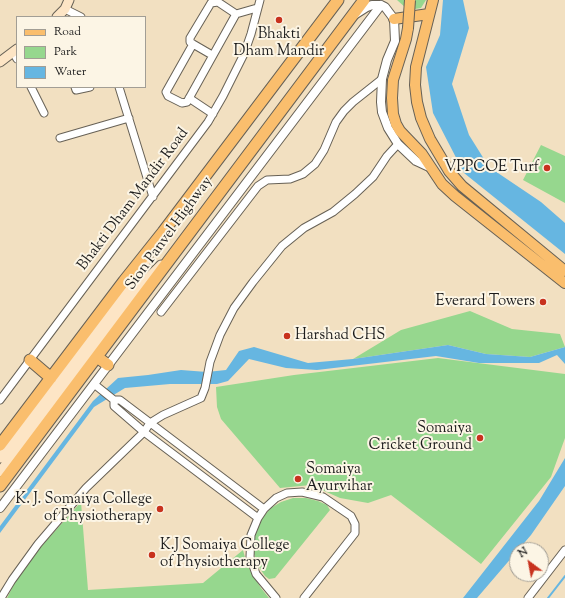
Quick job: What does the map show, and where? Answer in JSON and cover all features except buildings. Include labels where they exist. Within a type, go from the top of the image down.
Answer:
[{"type":"highway","name":"Sion Panvel Highway","points":[[0,445],[338,0]]},
{"type":"highway","name":"Sion Panvel Highway","points":[[0,486],[364,0]]},
{"type":"highway","points":[[97,357],[108,365]]},
{"type":"highway","points":[[30,360],[51,378]]},
{"type":"main road","points":[[58,16],[69,0]]},
{"type":"main road","points":[[410,0],[406,39],[393,80],[393,114],[396,124],[400,131],[422,154],[442,184],[467,207],[565,283]]},
{"type":"main road","points":[[432,0],[416,67],[415,85],[421,118],[430,139],[449,171],[462,186],[565,271]]},
{"type":"main road","points":[[394,19],[429,14]]},
{"type":"main road","points":[[0,62],[16,54]]},
{"type":"main road","points":[[0,472],[132,284],[163,232]]},
{"type":"main road","points":[[0,458],[138,288],[180,245]]},
{"type":"street","name":"Bhakti Dham Mandir Road","points":[[0,400],[153,197],[213,114],[244,54],[260,0]]},
{"type":"street","points":[[212,55],[190,42],[190,38],[212,3],[218,2],[236,14]]},
{"type":"street","points":[[350,19],[367,6],[372,5],[381,5],[385,7],[394,19],[395,41],[387,60],[382,79],[381,102],[384,119],[392,136],[398,144],[416,161],[431,168]]},
{"type":"street","points":[[0,508],[97,386],[108,365],[381,5]]},
{"type":"street","points":[[193,44],[166,92],[168,96],[182,104],[187,102],[236,14],[257,8]]},
{"type":"street","points":[[64,9],[79,16]]},
{"type":"street","points":[[161,312],[258,186],[267,180],[290,179],[303,174],[315,164],[324,150],[336,122],[344,111],[382,79]]},
{"type":"street","points":[[32,88],[44,113]]},
{"type":"street","points":[[75,88],[76,90],[85,88]]},
{"type":"street","points":[[119,88],[153,197]]},
{"type":"street","points":[[189,98],[213,114]]},
{"type":"street","points":[[60,138],[129,118]]},
{"type":"street","points":[[1,598],[38,544],[86,488],[144,432],[150,423],[163,415],[201,398],[206,384],[207,372],[220,335],[234,308],[282,246],[304,228],[333,212],[355,194],[373,177],[387,156],[398,144]]},
{"type":"street","points":[[97,386],[113,399],[120,400],[264,509]]},
{"type":"street","points":[[113,399],[114,406],[144,432],[258,518]]},
{"type":"street","points":[[276,598],[256,574],[250,557],[250,535],[264,509],[276,498],[287,494],[302,492],[324,497],[351,516],[355,524],[355,533],[304,598]]},
{"type":"street","points":[[528,598],[565,550]]},
{"type":"green space","points":[[397,0],[426,0],[421,8],[415,9],[406,8]]},
{"type":"green space","name":"VPPCOE Turf","points":[[541,145],[565,156],[565,203],[523,180]]},
{"type":"green space","points":[[470,311],[512,329],[560,334],[565,347],[530,357],[486,354],[448,345],[353,359],[401,330]]},
{"type":"green space","points":[[438,358],[565,374],[565,438],[551,477],[481,564],[391,495],[368,503],[340,498],[311,485],[280,488],[221,419],[217,407],[216,387],[294,375]]},
{"type":"green space","points":[[293,498],[306,498],[318,501],[327,505],[330,510],[275,578],[269,579],[258,566],[254,554],[256,529],[262,518],[271,508],[281,502]]},
{"type":"green space","points":[[81,502],[88,590],[203,583],[243,550],[247,565],[269,598],[7,598],[22,568]]},
{"type":"water","points":[[443,0],[463,0],[469,28],[452,84],[469,135],[489,167],[541,202],[565,223],[565,254],[464,173],[433,113],[426,67],[440,35]]},
{"type":"water","points":[[448,345],[486,354],[530,357],[565,347],[565,364],[557,355],[539,363],[479,363],[436,356],[317,370],[286,368],[249,359],[228,381],[217,384],[170,384],[125,388],[94,407],[0,533],[0,526],[93,401],[118,378],[181,370],[207,372],[226,370],[239,351],[254,347],[308,363],[353,359]]},
{"type":"water","points":[[565,458],[565,486],[531,535],[525,542],[509,542],[509,561],[477,598],[463,598],[539,501]]},
{"type":"waterway","points":[[548,598],[565,576]]},
{"type":"place","name":"Bhakti Dham Mandir","points":[[279,20]]},
{"type":"place","name":"VPPCOE Turf","points":[[547,168]]},
{"type":"place","name":"Everard Towers","points":[[543,302]]},
{"type":"place","name":"Harshad CHS","points":[[287,336]]},
{"type":"place","name":"Somaiya Cricket Ground","points":[[480,438]]},
{"type":"place","name":"Somaiya Ayurvihar","points":[[298,479]]},
{"type":"place","name":"K. J. Somaiya College of Physiotherapy","points":[[160,509]]},
{"type":"place","name":"K.J Somaiya College of Physiotherapy","points":[[152,555]]}]
